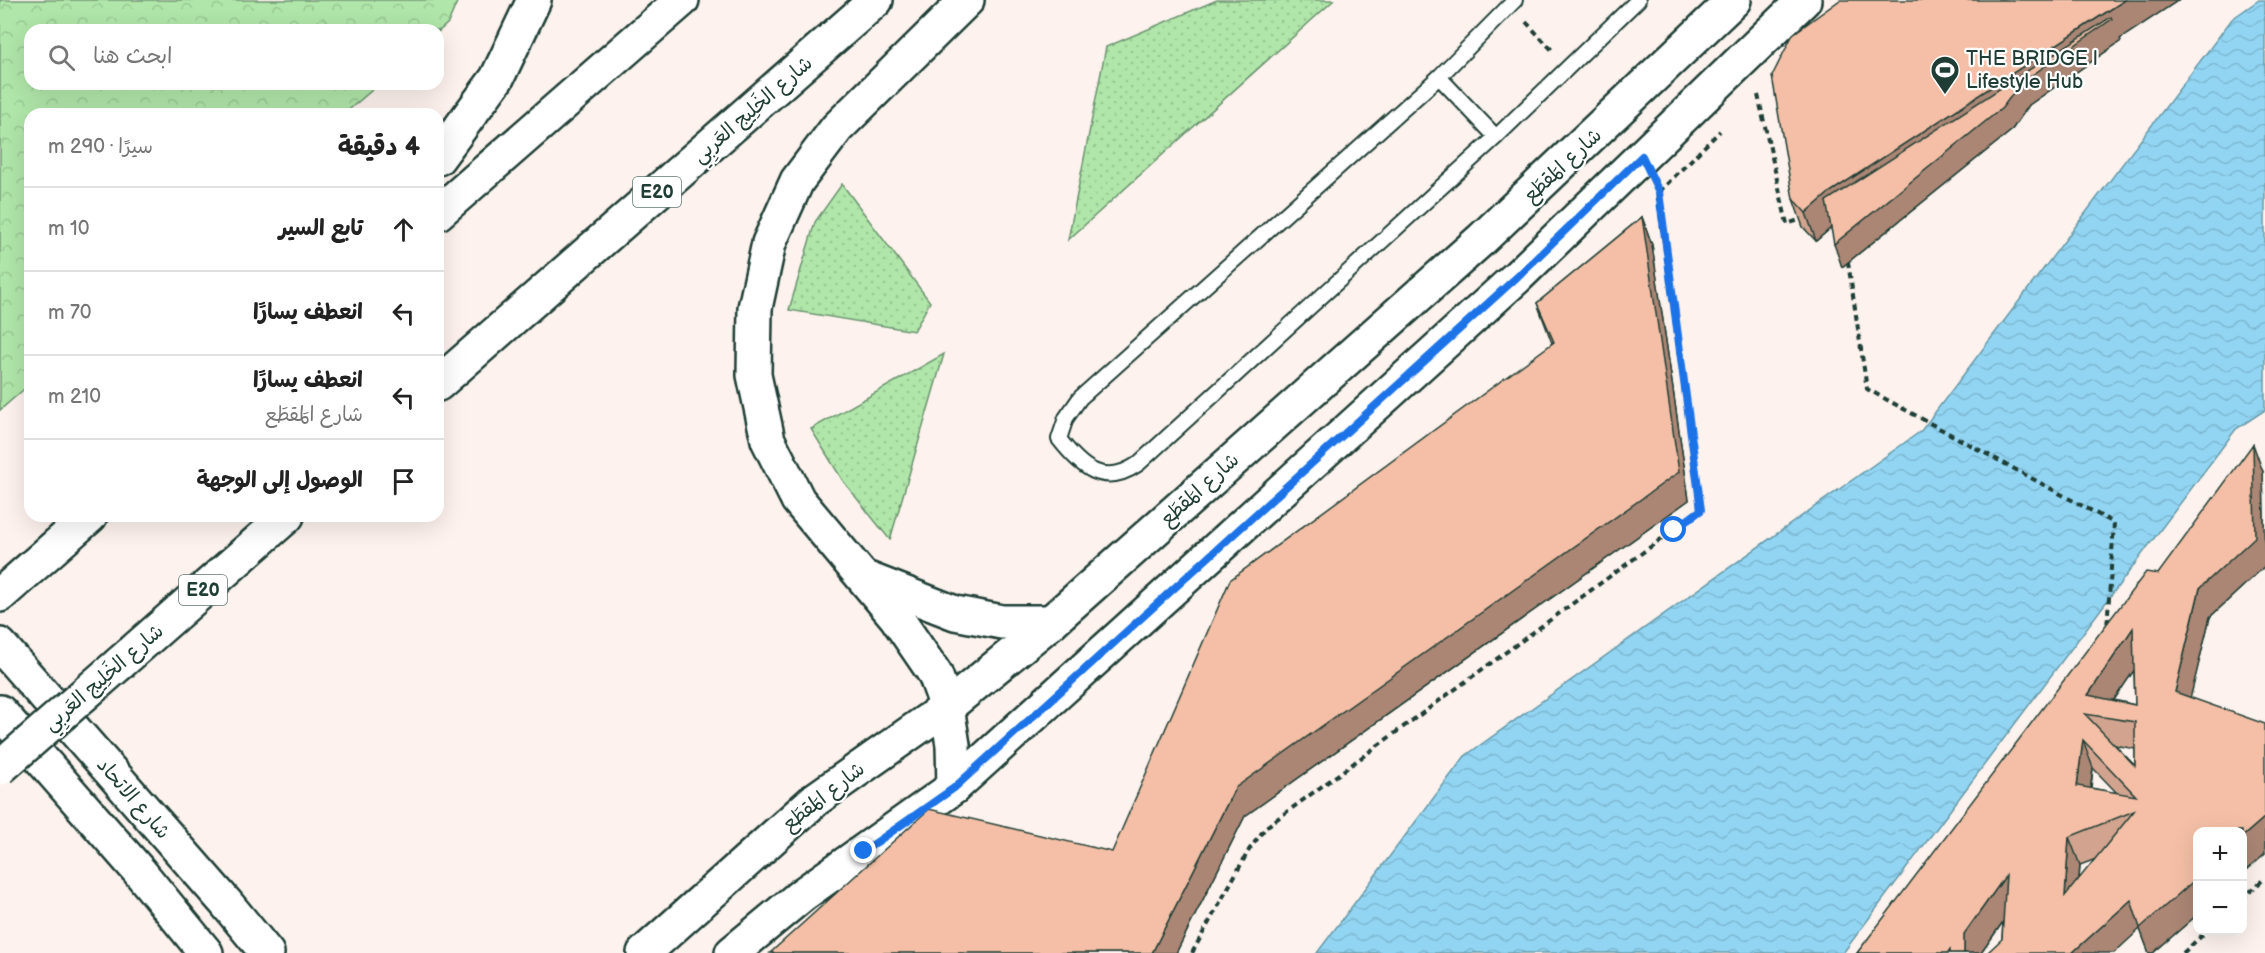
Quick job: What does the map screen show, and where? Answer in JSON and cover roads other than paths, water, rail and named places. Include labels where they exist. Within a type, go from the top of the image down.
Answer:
[{"type":"main road","points":[[444,150],[496,78],[534,0]]},
{"type":"main road","points":[[444,208],[682,0]]},
{"type":"main road","name":"شارع الخَلِيج العَربِي","points":[[444,379],[876,0]]},
{"type":"main road","points":[[954,788],[954,745],[947,707],[935,674],[917,644],[798,500],[768,440],[754,375],[755,308],[769,243],[797,181],[837,128],[967,0]]},
{"type":"main road","name":"شارع المَقطَع","points":[[645,953],[808,805],[925,720],[947,707],[1051,622],[1482,239],[1734,0]]},
{"type":"main road","points":[[732,953],[802,895],[954,788],[1482,309],[1804,0]]},
{"type":"main road","points":[[0,595],[83,522]]},
{"type":"main road","name":"شارع الخَلِيج العَربِي","points":[[0,768],[280,522]]},
{"type":"main road","points":[[864,578],[955,613],[1002,622],[1051,622]]},
{"type":"main road","name":"شارع الاتحاد","points":[[0,645],[267,953]]},
{"type":"main road","points":[[0,712],[139,871],[206,953]]},
{"type":"lane","points":[[1512,2],[1439,78],[1080,398],[1066,418],[1059,439],[1075,459],[1084,467],[1108,475],[1129,470],[1138,464],[1496,137],[1638,0]]},
{"type":"lane","points":[[1439,78],[1496,137]]},
{"type":"water","points":[[2259,0],[2265,0],[2265,410],[2236,429],[1843,953],[1317,953],[1465,756],[1921,431],[2232,19]]},
{"type":"place","name":"THE BRIDGE | Lifestyle Hub","points":[[1945,96]]}]
